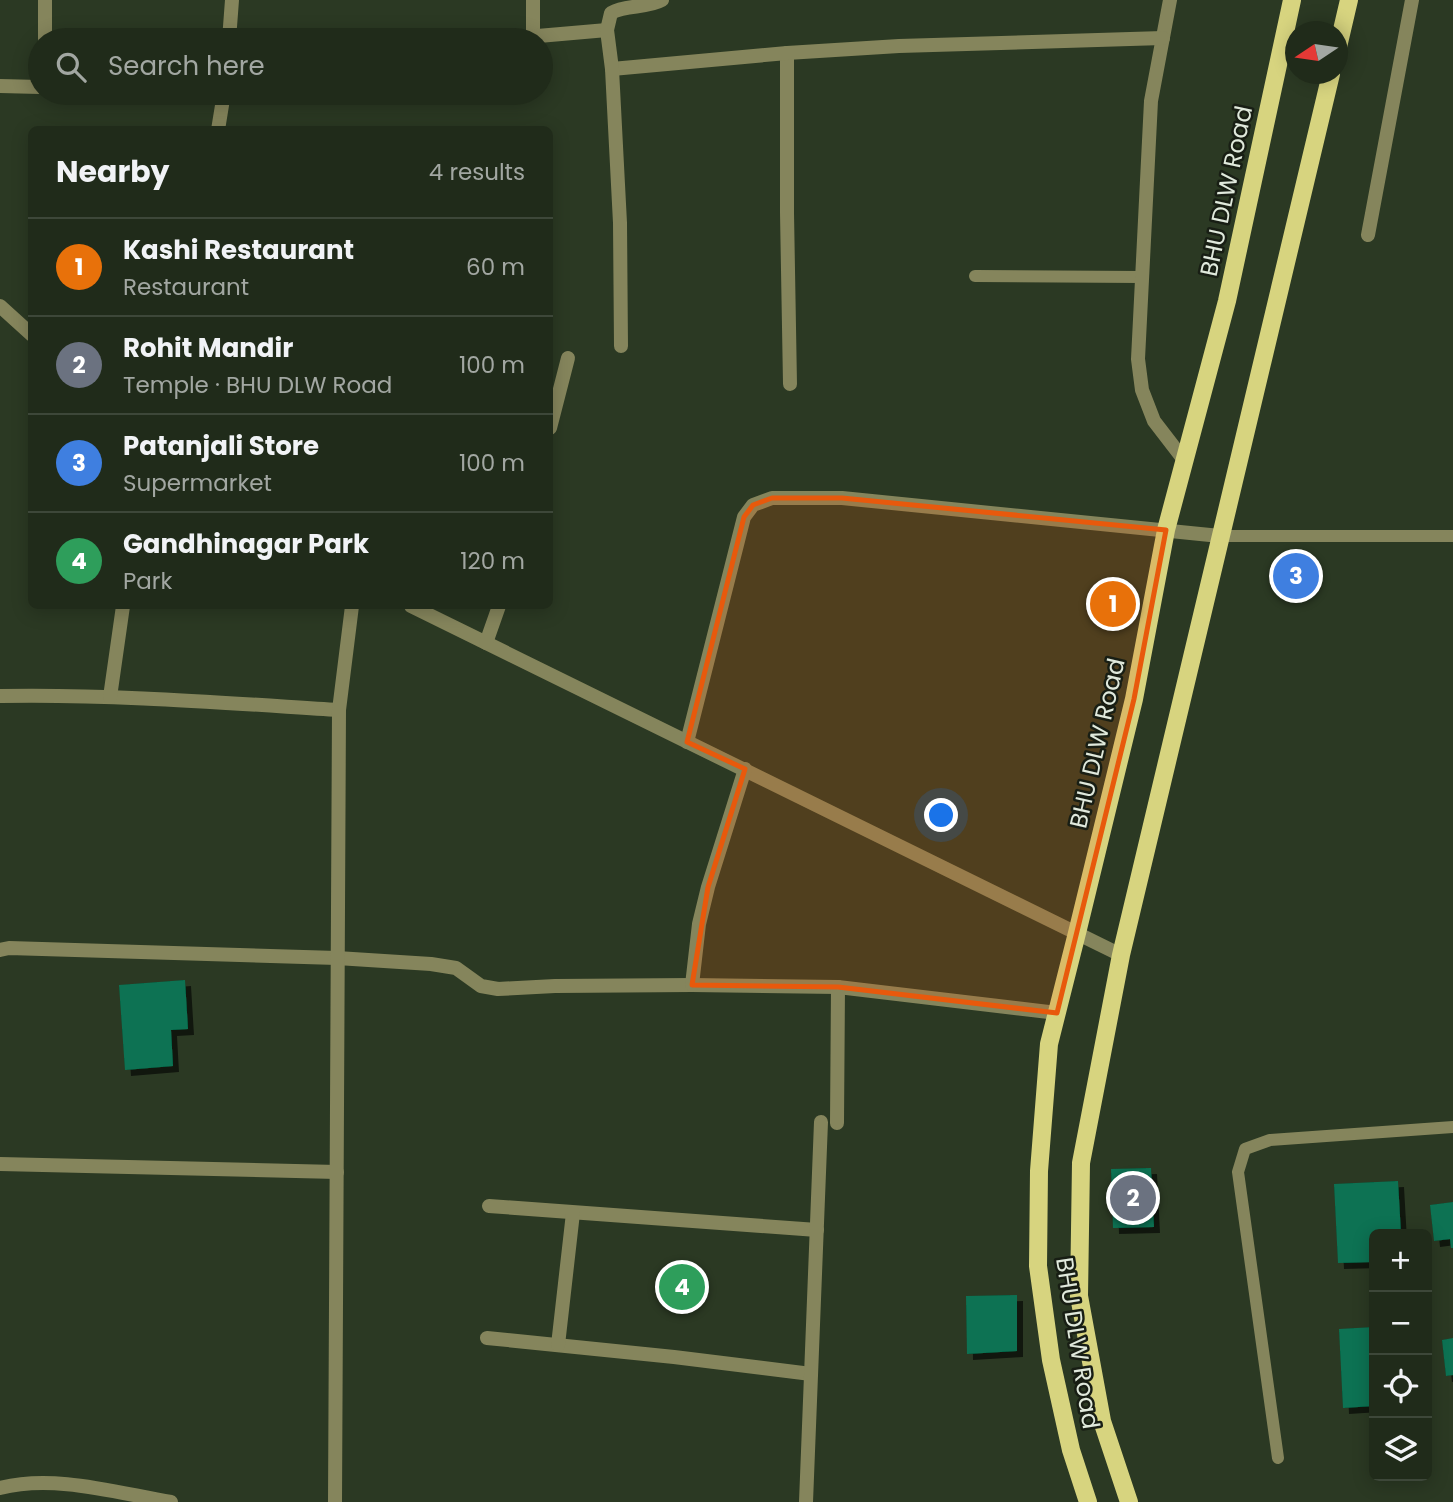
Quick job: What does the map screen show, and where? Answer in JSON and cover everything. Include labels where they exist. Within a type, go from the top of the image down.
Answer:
[{"type":"main road","name":"BHU DLW Road","points":[[1088,1502],[1071,1450],[1051,1360],[1038,1266],[1039,1171],[1049,1044],[1134,699],[1166,530],[1227,301],[1292,0]]},
{"type":"main road","points":[[1344,21],[1349,0]]},
{"type":"main road","name":"BHU DLW Road","points":[[1129,1502],[1102,1421],[1079,1296],[1081,1163],[1121,955],[1329,84]]},
{"type":"street","points":[[45,28],[46,0]]},
{"type":"street","points":[[230,28],[232,0]]},
{"type":"street","points":[[533,0],[533,28]]},
{"type":"street","points":[[621,346],[620,223],[612,69],[607,30],[611,13],[619,9],[655,4],[662,0]]},
{"type":"street","points":[[1170,0],[1151,101],[1138,359],[1142,390],[1154,421],[1184,460]]},
{"type":"street","points":[[1368,235],[1412,0]]},
{"type":"street","points":[[553,34],[607,30]]},
{"type":"street","points":[[612,69],[899,46],[1163,38]]},
{"type":"street","points":[[787,53],[790,384]]},
{"type":"street","points":[[0,86],[28,87]]},
{"type":"street","points":[[219,126],[222,105]]},
{"type":"street","points":[[0,306],[28,331]]},
{"type":"street","points":[[553,416],[568,358]]},
{"type":"street","points":[[687,742],[744,517],[753,505],[772,498],[842,498],[1220,536]]},
{"type":"street","points":[[110,697],[123,609]]},
{"type":"street","points":[[335,1502],[339,710],[352,609]]},
{"type":"street","points":[[417,609],[1121,955]]},
{"type":"street","points":[[486,643],[498,609]]},
{"type":"street","points":[[0,696],[110,697],[339,710]]},
{"type":"street","points":[[692,985],[699,924],[708,887],[745,769]]},
{"type":"street","points":[[0,950],[9,948],[337,958],[446,966],[456,968],[481,986],[498,989],[692,985],[838,987],[1057,1013]]},
{"type":"street","points":[[837,1123],[838,987]]},
{"type":"street","points":[[806,1502],[821,1122]]},
{"type":"street","points":[[0,1164],[337,1172]]},
{"type":"street","points":[[489,1206],[817,1230]]},
{"type":"street","points":[[558,1345],[573,1213]]},
{"type":"street","points":[[487,1338],[811,1374]]},
{"type":"street","points":[[0,1488],[20,1483],[61,1483],[171,1502]]},
{"type":"lane","points":[[975,275],[1142,277]]},
{"type":"lane","points":[[1220,536],[1453,536]]},
{"type":"lane","points":[[1278,1458],[1238,1172],[1245,1149],[1270,1140],[1453,1127]]},
{"type":"highlighted area","points":[[772,498],[842,498],[1166,530],[1134,699],[1057,1013],[838,987],[692,985],[708,887],[745,769],[687,742],[744,517],[753,505]]},
{"type":"building","points":[[185,980],[188,1029],[171,1030],[173,1066],[125,1070],[119,985]]},
{"type":"building","points":[[1151,1168],[1154,1227],[1113,1228],[1111,1169]]},
{"type":"building","points":[[1398,1181],[1401,1229],[1369,1229],[1369,1262],[1338,1263],[1334,1184]]},
{"type":"building","points":[[1453,1202],[1451,1248],[1450,1239],[1434,1241],[1430,1205]]},
{"type":"building","points":[[1017,1295],[1017,1351],[967,1354],[966,1296]]},
{"type":"building","points":[[1369,1327],[1369,1406],[1343,1408],[1339,1329]]},
{"type":"building","points":[[1453,1338],[1453,1375],[1446,1376],[1442,1340]]},
{"type":"place","name":"Patanjali Store","points":[[1296,576]]},
{"type":"place","name":"Kashi Restaurant","points":[[1113,604]]},
{"type":"place","name":"Rohit Mandir","points":[[1133,1198]]},
{"type":"place","name":"Gandhinagar Park","points":[[682,1287]]}]
